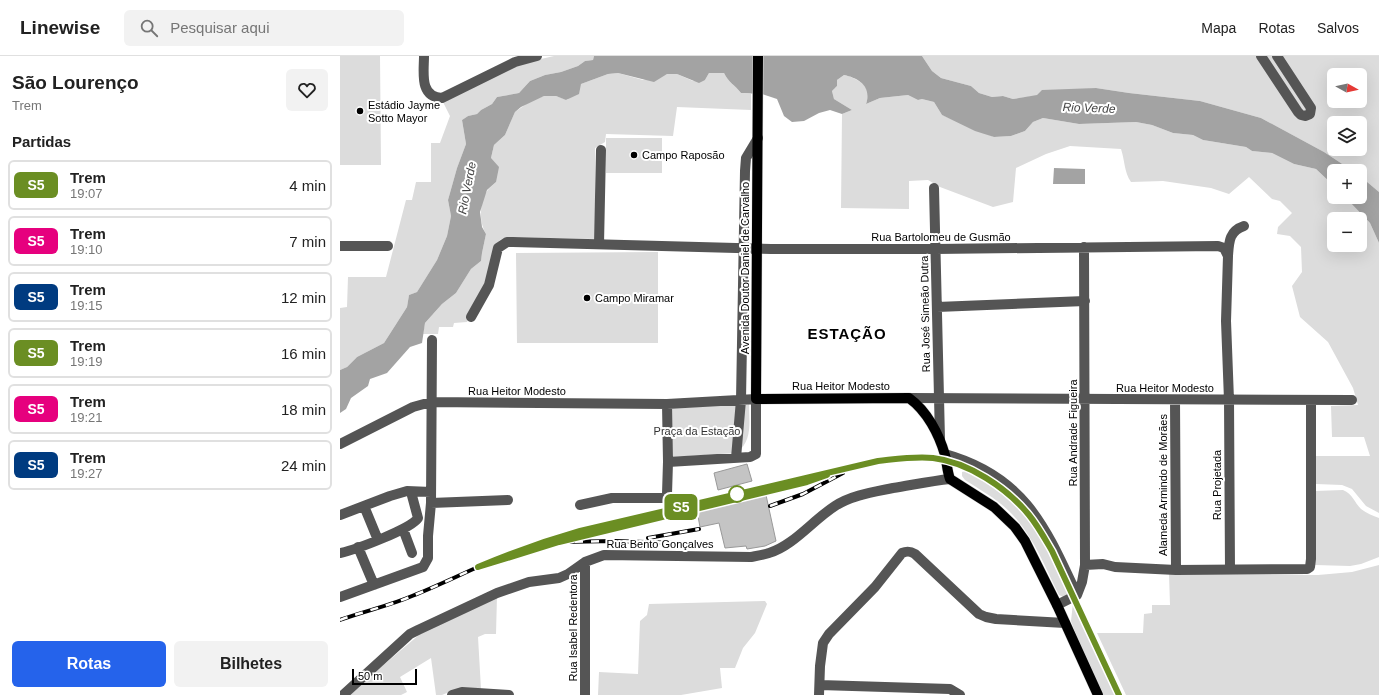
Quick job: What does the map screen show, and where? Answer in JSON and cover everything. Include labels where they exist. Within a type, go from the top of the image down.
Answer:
[{"type":"main road","name":"Avenida Doutor Daniel de Carvalho","points":[[756,399],[758,56]]},
{"type":"main road","name":"Rua Heitor Modesto","points":[[756,399],[909,398]]},
{"type":"main road","name":"Rua José Simeão Dutra","points":[[909,398],[916,403],[929,419],[940,439],[945,454],[950,479]]},
{"type":"main road","points":[[950,479],[994,507],[1015,527],[1025,541],[1035,558],[1098,695]]},
{"type":"street","points":[[424,56],[424,85],[427,91],[435,98],[442,98],[515,62],[537,56]]},
{"type":"street","points":[[1261,56],[1298,112],[1301,115],[1310,114],[1312,108],[1277,56]]},
{"type":"street","points":[[736,458],[741,400],[745,171],[746,158],[758,138]]},
{"type":"street","points":[[599,244],[601,150]]},
{"type":"street","name":"Rua José Simeão Dutra","points":[[934,188],[940,439]]},
{"type":"street","points":[[1229,400],[1226,321],[1228,256],[1230,238],[1238,228],[1244,226]]},
{"type":"street","name":"Rua Bartolomeu de Gusmão","points":[[471,317],[489,285],[498,248],[502,244],[513,242],[756,249],[1218,246],[1224,248],[1228,256]]},
{"type":"street","points":[[340,246],[388,246]]},
{"type":"street","name":"Rua Andrade Figueira","points":[[1077,594],[1082,582],[1085,564],[1084,247]]},
{"type":"street","points":[[937,307],[1085,301]]},
{"type":"street","points":[[340,597],[423,567],[428,558],[431,503],[432,340]]},
{"type":"street","name":"Rua Heitor Modesto","points":[[909,398],[1352,400]]},
{"type":"street","points":[[668,462],[750,457],[756,454],[756,399]]},
{"type":"street","name":"Rua Heitor Modesto","points":[[340,444],[413,407],[431,402],[667,404],[756,399]]},
{"type":"street","name":"Alameda Armindo de Morães","points":[[1175,400],[1176,570]]},
{"type":"street","name":"Rua Projetada","points":[[1229,400],[1230,570]]},
{"type":"street","points":[[1085,564],[1176,570],[1302,570],[1310,567],[1312,559],[1311,400]]},
{"type":"street","points":[[580,505],[612,498],[666,497],[668,462],[667,404]]},
{"type":"street","points":[[945,454],[962,458],[1002,481],[1016,492],[1042,524],[1077,594],[1057,605]]},
{"type":"street","name":"Rua Bento Gonçalves","points":[[343,695],[410,634],[516,585],[559,578],[568,574],[585,562],[604,555],[750,557],[768,554],[787,544],[836,505],[845,500],[874,492],[930,481],[950,479]]},
{"type":"street","points":[[340,515],[407,491],[431,492]]},
{"type":"street","points":[[340,553],[402,530],[416,521],[418,518],[411,492]]},
{"type":"street","points":[[431,503],[508,500]]},
{"type":"street","points":[[364,506],[378,540]]},
{"type":"street","points":[[402,530],[412,553]]},
{"type":"street","points":[[358,547],[374,585]]},
{"type":"street","points":[[960,695],[950,690],[820,690],[820,666],[823,643],[829,634],[860,604],[902,553],[906,551],[914,554],[979,614],[996,619],[1065,623]]},
{"type":"street","name":"Rua Isabel Redentora","points":[[585,562],[585,695]]},
{"type":"street","points":[[452,695],[462,692],[475,692],[509,695]]},
{"type":"green space","name":"Estádio Jayme Sotto Mayor","points":[[340,56],[380,56],[381,165],[340,165]]},
{"type":"green space","points":[[554,56],[594,56],[593,60],[585,61],[578,66],[561,72],[545,75],[530,81],[519,93],[497,97],[492,104],[477,114],[468,116],[462,120],[466,144],[457,168],[448,200],[451,216],[447,236],[437,260],[417,292],[409,295],[407,307],[384,343],[357,357],[347,367],[340,370],[340,308],[347,307],[348,277],[386,277],[406,200],[412,200],[416,182],[431,182],[431,143],[440,143],[450,116],[443,102],[515,65]]},
{"type":"green space","points":[[922,56],[1379,56],[1379,192],[1367,182],[1367,164],[1342,164],[1330,156],[1367,156],[1367,116],[1327,116],[1327,154],[1261,118],[1200,101],[1096,88],[1013,99],[1003,96],[992,97],[979,93],[971,86],[941,78],[932,71]]},
{"type":"green space","points":[[618,73],[643,80],[667,74],[677,74],[693,81],[705,80],[709,73],[724,73],[741,93],[751,94],[751,110],[677,107],[673,136],[606,134],[605,142],[595,148],[595,239],[506,237],[500,240],[495,246],[487,284],[467,322],[454,323],[453,327],[439,327],[438,334],[423,334],[425,323],[442,304],[456,293],[471,269],[481,261],[486,234],[481,219],[481,207],[487,191],[496,182],[491,158],[494,145],[505,135],[515,112],[532,100],[544,96],[556,96],[567,100],[581,84],[608,74]]},
{"type":"green space","points":[[844,75],[855,79],[867,90],[868,98],[866,104],[880,98],[908,95],[918,100],[922,99],[934,102],[942,115],[994,137],[1011,136],[1025,131],[1033,122],[1043,118],[1079,124],[1136,122],[1152,125],[1173,133],[1193,135],[1203,140],[1246,147],[1252,151],[1272,153],[1294,164],[1316,169],[1327,179],[1327,204],[1352,204],[1359,212],[1327,212],[1327,252],[1367,252],[1367,220],[1370,223],[1379,243],[1379,513],[1366,506],[1352,489],[1342,485],[1316,484],[1316,456],[1370,456],[1364,437],[1332,437],[1331,406],[1358,405],[1353,388],[1328,342],[1300,317],[1292,286],[1302,272],[1301,247],[1290,236],[1277,234],[1278,227],[1292,213],[1280,201],[1272,199],[1249,177],[1229,194],[1211,188],[1163,181],[1131,182],[1126,170],[1121,149],[1070,146],[1046,154],[1016,168],[1013,202],[993,207],[940,187],[928,180],[909,181],[909,209],[841,208],[842,114],[852,110],[834,99],[832,91],[837,86],[837,80]]},
{"type":"green space","name":"Campo Raposão","points":[[606,138],[662,138],[662,173],[606,173]]},
{"type":"green space","name":"Campo Miramar","points":[[658,252],[658,343],[517,343],[516,253]]},
{"type":"green space","name":"Praça da Estação","points":[[749,404],[748,437],[742,448],[737,453],[671,457],[670,408]]},
{"type":"green space","points":[[965,471],[971,473],[1002,494],[1026,517],[1040,537],[1068,590],[1067,596],[1063,597],[1059,595],[1035,546],[1020,523],[1001,504],[965,480],[962,476],[962,472]]},
{"type":"green space","points":[[1343,490],[1351,496],[1361,509],[1379,518],[1379,557],[1361,564],[1350,566],[1315,565],[1315,491]]},
{"type":"green space","points":[[1379,565],[1379,695],[1126,695],[1097,633],[1143,633],[1144,614],[1152,613],[1152,605],[1170,605],[1169,574],[1318,575],[1352,572]]},
{"type":"green space","points":[[497,596],[496,634],[485,634],[478,637],[481,689],[454,690],[442,695],[436,695],[431,658],[400,677],[407,692],[401,695],[348,695],[420,634]]},
{"type":"green space","points":[[765,601],[767,604],[755,633],[743,648],[735,668],[720,668],[722,688],[681,695],[598,695],[599,672],[638,674],[640,621],[647,615],[649,604]]},
{"type":"green space","points":[[1073,603],[1115,695],[1102,695],[1071,621]]},
{"type":"water","name":"Rio Verde","points":[[594,56],[922,56],[932,71],[941,78],[971,86],[979,93],[992,97],[1003,96],[1013,99],[1037,95],[1042,90],[1096,88],[1200,101],[1261,118],[1324,152],[1327,154],[1327,156],[1330,156],[1342,164],[1327,164],[1327,179],[1316,169],[1294,164],[1272,153],[1252,151],[1246,147],[1203,140],[1193,135],[1173,133],[1152,125],[1136,122],[1079,124],[1043,118],[1033,122],[1025,131],[1011,136],[994,137],[975,131],[942,115],[934,102],[922,99],[918,100],[908,95],[880,98],[866,104],[867,93],[863,84],[855,78],[844,75],[837,80],[837,86],[832,91],[834,99],[852,110],[842,114],[830,110],[819,113],[804,121],[792,122],[784,116],[777,99],[762,94],[741,93],[724,73],[709,73],[705,80],[699,83],[677,74],[667,74],[654,82],[618,73],[608,74],[581,84],[579,94],[566,100],[556,96],[544,96],[521,107],[515,112],[505,135],[494,145],[491,158],[499,167],[496,182],[487,190],[480,212],[482,227],[486,234],[481,261],[471,269],[456,293],[442,304],[425,323],[422,343],[410,347],[387,373],[370,379],[368,386],[351,398],[346,409],[340,413],[340,370],[347,367],[357,357],[384,343],[407,307],[409,295],[417,292],[437,260],[447,236],[451,216],[448,200],[457,168],[466,144],[462,120],[468,116],[477,114],[492,104],[497,97],[519,93],[530,81],[545,75],[561,72],[578,66],[585,61],[593,60]]},
{"type":"water","points":[[1054,168],[1085,169],[1085,184],[1053,184]]},
{"type":"water","points":[[1367,182],[1379,192],[1379,243],[1370,223],[1367,220],[1367,212],[1359,212],[1352,204],[1367,204]]},
{"type":"building","points":[[747,464],[752,481],[718,490],[714,473]]},
{"type":"building","points":[[766,495],[776,541],[765,546],[747,549],[746,546],[725,548],[719,523],[700,527],[697,511]]},
{"type":"railway","points":[[340,620],[403,600],[492,561],[551,539],[878,461],[926,457],[946,460],[986,478],[1010,495],[1029,515],[1052,551],[1119,695]]},
{"type":"railway","points":[[770,506],[803,494],[843,473]]},
{"type":"railway","points":[[648,538],[699,529]]},
{"type":"railway","points":[[559,542],[615,541],[703,543]]},
{"type":"train","name":"S5","points":[[827,475],[807,482],[559,542],[478,567],[552,539],[580,531],[878,461],[916,457],[934,458],[963,466],[990,480],[1017,502],[1029,515],[1052,551],[1119,695]]},
{"type":"place","name":"Estádio Jayme Sotto Mayor","points":[[360,111]]},
{"type":"place","name":"Campo Raposão","points":[[634,155]]},
{"type":"place","name":"Campo Miramar","points":[[587,298]]},
{"type":"district","name":"ESTAÇÃO","points":[[847,333]]}]
